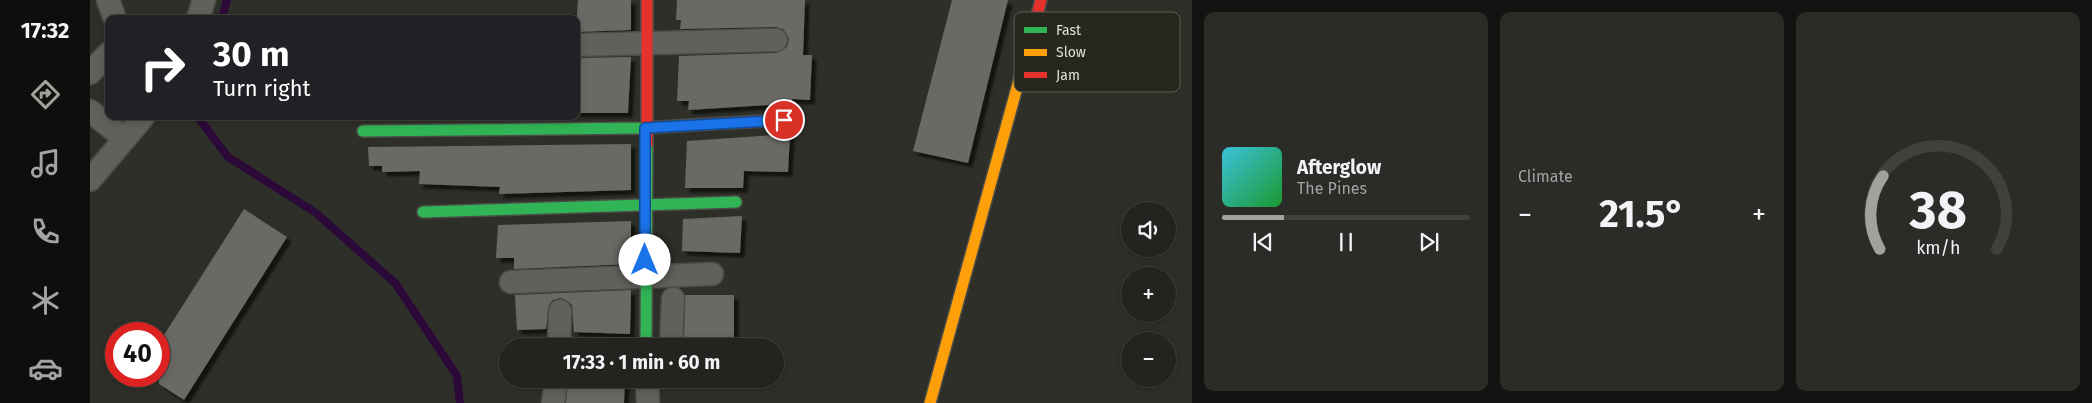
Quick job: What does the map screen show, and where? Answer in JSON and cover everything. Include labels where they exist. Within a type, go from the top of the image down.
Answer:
[{"type":"street","points":[[108,0],[113,15]]},
{"type":"street","points":[[199,15],[204,0]]},
{"type":"street","points":[[646,338],[645,128],[648,45],[647,0]]},
{"type":"street","points":[[580,46],[776,40]]},
{"type":"street","points":[[90,73],[105,57]]},
{"type":"street","points":[[930,403],[1016,92]]},
{"type":"street","points":[[90,111],[125,139]]},
{"type":"street","points":[[90,180],[141,120]]},
{"type":"street","points":[[363,131],[645,128],[784,120]]},
{"type":"street","points":[[423,212],[645,207],[736,202]]},
{"type":"street","points":[[511,282],[712,274]]},
{"type":"street","points":[[671,338],[673,299]]},
{"type":"street","points":[[559,338],[560,311]]},
{"type":"street","points":[[647,388],[648,403]]},
{"type":"building","points":[[578,0],[631,0],[631,30],[580,32],[580,15],[577,15]]},
{"type":"building","points":[[677,0],[805,0],[803,55],[812,55],[810,100],[792,99],[792,107],[783,104],[688,110],[689,101],[677,101],[679,56],[776,53],[787,47],[789,39],[783,29],[776,27],[680,29],[681,20],[676,20]]},
{"type":"building","points":[[952,0],[1008,0],[968,163],[913,151]]},
{"type":"building","points":[[631,57],[628,113],[580,113],[580,58]]},
{"type":"building","points":[[790,134],[788,172],[744,171],[743,188],[685,188],[687,141]]},
{"type":"building","points":[[631,144],[631,190],[499,194],[500,187],[419,184],[420,171],[382,172],[382,166],[369,166],[368,147]]},
{"type":"building","points":[[244,209],[287,237],[184,400],[164,387],[170,387],[170,326]]},
{"type":"building","points":[[742,216],[740,253],[682,251],[683,219]]},
{"type":"building","points":[[631,221],[631,264],[514,269],[514,258],[496,258],[498,225]]},
{"type":"building","points":[[631,290],[630,334],[574,332],[572,305],[560,298],[553,300],[549,305],[546,329],[517,330],[515,295]]},
{"type":"building","points":[[685,295],[734,295],[734,338],[684,338]]},
{"type":"building","points":[[567,388],[625,388],[624,403],[566,403]]},
{"type":"waterway","points":[[223,15],[227,0]]},
{"type":"waterway","points":[[200,120],[228,157],[316,213],[395,283],[457,376],[460,403]]},
{"type":"traffic: fast","points":[[363,131],[645,128],[692,125]]},
{"type":"traffic: fast","points":[[646,338],[647,144]]},
{"type":"traffic: fast","points":[[423,212],[736,202]]},
{"type":"traffic: slow","points":[[930,403],[1016,92]]},
{"type":"traffic: jam","points":[[647,0],[647,144]]},
{"type":"traffic: jam","points":[[1038,12],[1041,0]]},
{"type":"traffic: jam","points":[[692,125],[784,120]]},
{"type":"route","points":[[645,260],[645,128],[784,120]]}]
